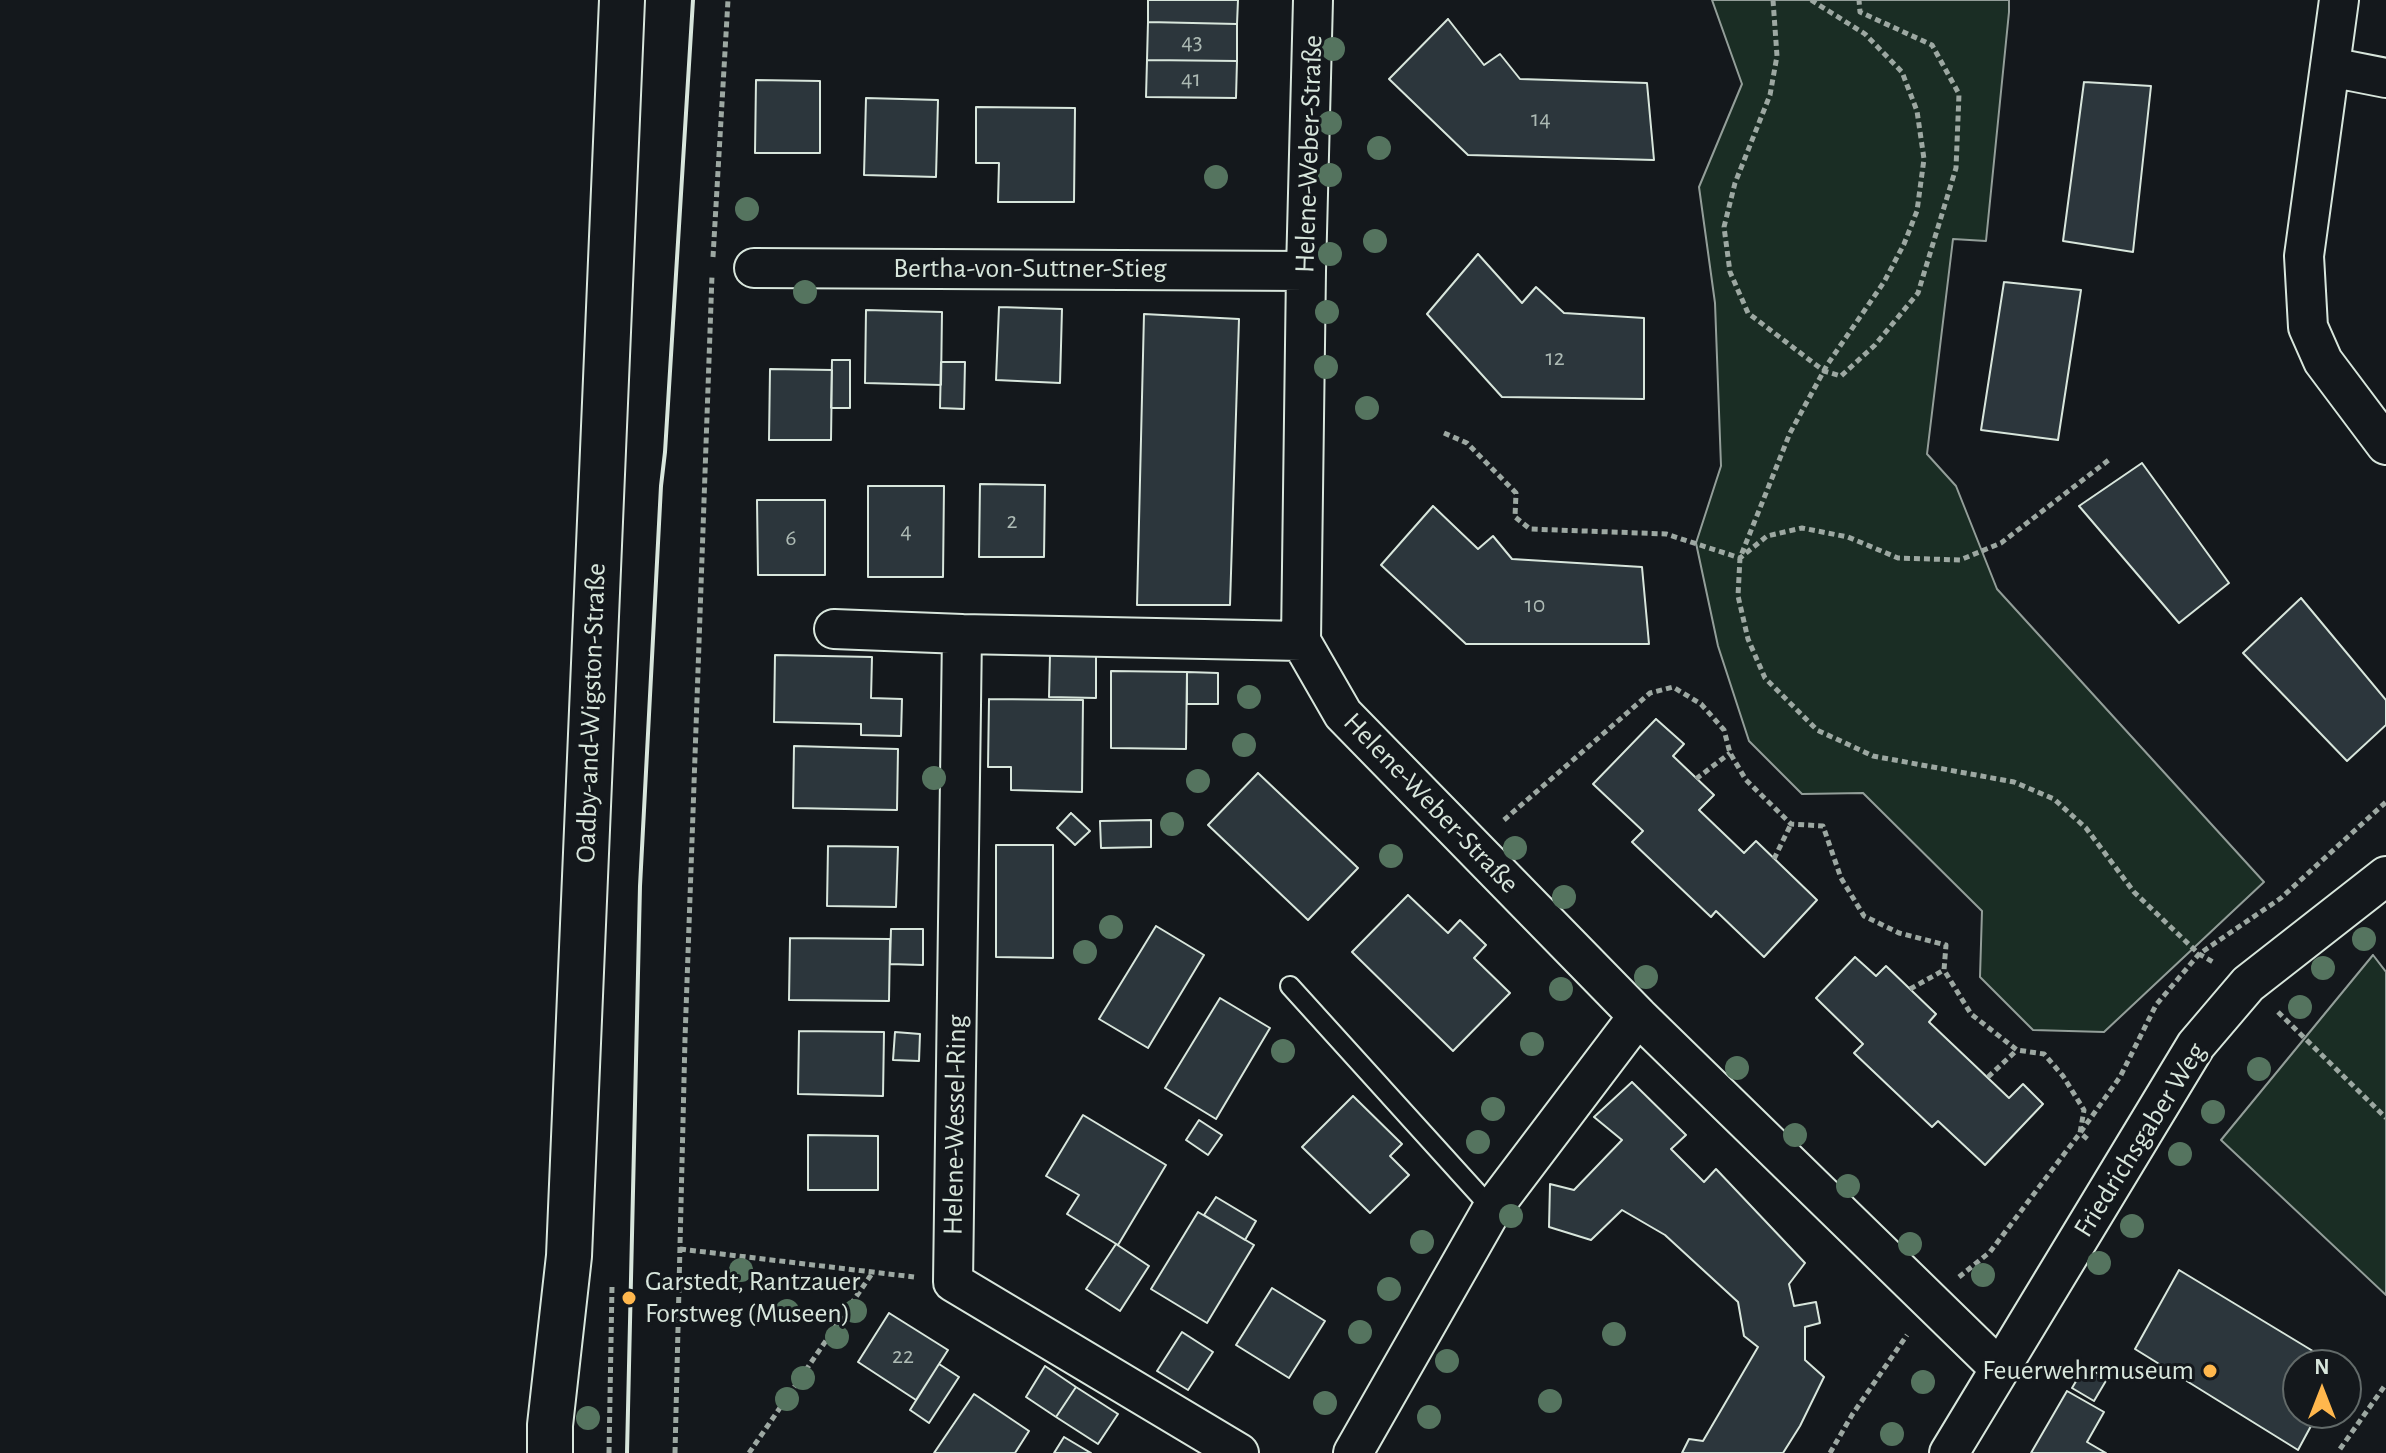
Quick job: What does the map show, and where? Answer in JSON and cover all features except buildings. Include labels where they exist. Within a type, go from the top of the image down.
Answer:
[{"type":"main road","name":"Oadby-and-Wigston-Straße","points":[[546,1444],[569,1256],[622,0]]},
{"type":"street","name":"Helene-Weber-Straße","points":[[1313,0],[1301,641],[1343,714],[1638,1016],[2000,1369]]},
{"type":"street","points":[[2339,0],[2304,256],[2308,327],[2323,361],[2386,445]]},
{"type":"street","points":[[2330,67],[2386,78]]},
{"type":"street","name":"Bertha-von-Suttner-Stieg","points":[[754,268],[1306,271]]},
{"type":"street","points":[[834,629],[1301,641]]},
{"type":"street","name":"Helene-Wessel-Ring","points":[[953,1282],[962,634]]},
{"type":"street","name":"Friedrichsgaber Weg","points":[[1949,1453],[2196,1045],[2248,984],[2386,876]]},
{"type":"street","points":[[1353,1453],[1492,1209],[1638,1016]]},
{"type":"street","points":[[953,1282],[1239,1453]]},
{"type":"lane","points":[[1290,986],[1492,1209]]},
{"type":"path","points":[[675,1453],[685,1039],[712,268],[728,0]]},
{"type":"path","points":[[1773,0],[1777,56],[1770,95],[1735,183],[1724,227],[1730,272],[1748,313],[1824,371],[1841,376],[1875,345],[1918,293],[1956,168],[1959,94],[1932,45],[1860,12],[1859,0]]},
{"type":"path","points":[[1811,0],[1865,34],[1902,72],[1917,111],[1924,159],[1917,211],[1904,244],[1884,282],[1824,371],[1790,433],[1740,558],[1738,596],[1748,639],[1765,678],[1817,730],[1873,756],[2014,782],[2054,799],[2086,828],[2134,892],[2199,954],[2248,984],[2386,1118]]},
{"type":"path","points":[[1444,433],[1467,443],[1516,493],[1515,517],[1530,529],[1666,534],[1740,558]]},
{"type":"path","points":[[1740,558],[1767,536],[1802,528],[1848,537],[1898,558],[1960,560],[2001,543],[2110,459]]},
{"type":"path","points":[[1473,847],[1650,693],[1673,687],[1701,704],[1724,730],[1730,753],[1746,780],[1791,824],[1823,826],[1841,878],[1864,916],[1899,933],[1946,945],[1944,970],[1971,1014],[2017,1050],[2044,1054],[2063,1076],[2084,1110],[2080,1133]]},
{"type":"path","points":[[1696,779],[1730,753]]},
{"type":"path","points":[[1830,1453],[1852,1415],[1931,1301],[1990,1252],[2080,1133],[2120,1077],[2156,1005],[2199,954],[2281,898],[2386,802]]},
{"type":"path","points":[[1774,859],[1791,824]]},
{"type":"path","points":[[1910,989],[1944,970]]},
{"type":"path","points":[[1988,1077],[2017,1050]]},
{"type":"path","points":[[2080,1133],[2122,1167]]},
{"type":"path","points":[[680,1249],[953,1282]]},
{"type":"path","points":[[749,1453],[873,1272]]},
{"type":"path","points":[[609,1453],[612,1285]]},
{"type":"path","points":[[2340,1449],[2386,1384]]},
{"type":"green space","points":[[1712,0],[2009,0],[1986,241],[1953,239],[1927,454],[1956,486],[1997,589],[2264,882],[2104,1032],[2033,1030],[1980,977],[1982,911],[1863,793],[1802,794],[1749,741],[1718,646],[1696,543],[1721,466],[1715,303],[1699,187],[1742,84]]},
{"type":"green space","points":[[2373,955],[2386,972],[2386,1295],[2221,1140]]},
{"type":"wall","points":[[627,1453],[640,886],[661,486],[693,0]]},
{"type":"place","name":"Garstedt, Rantzauer Forstweg (Museen)","points":[[629,1298]]},
{"type":"place","name":"Feuerwehrmuseum","points":[[2210,1371]]}]
